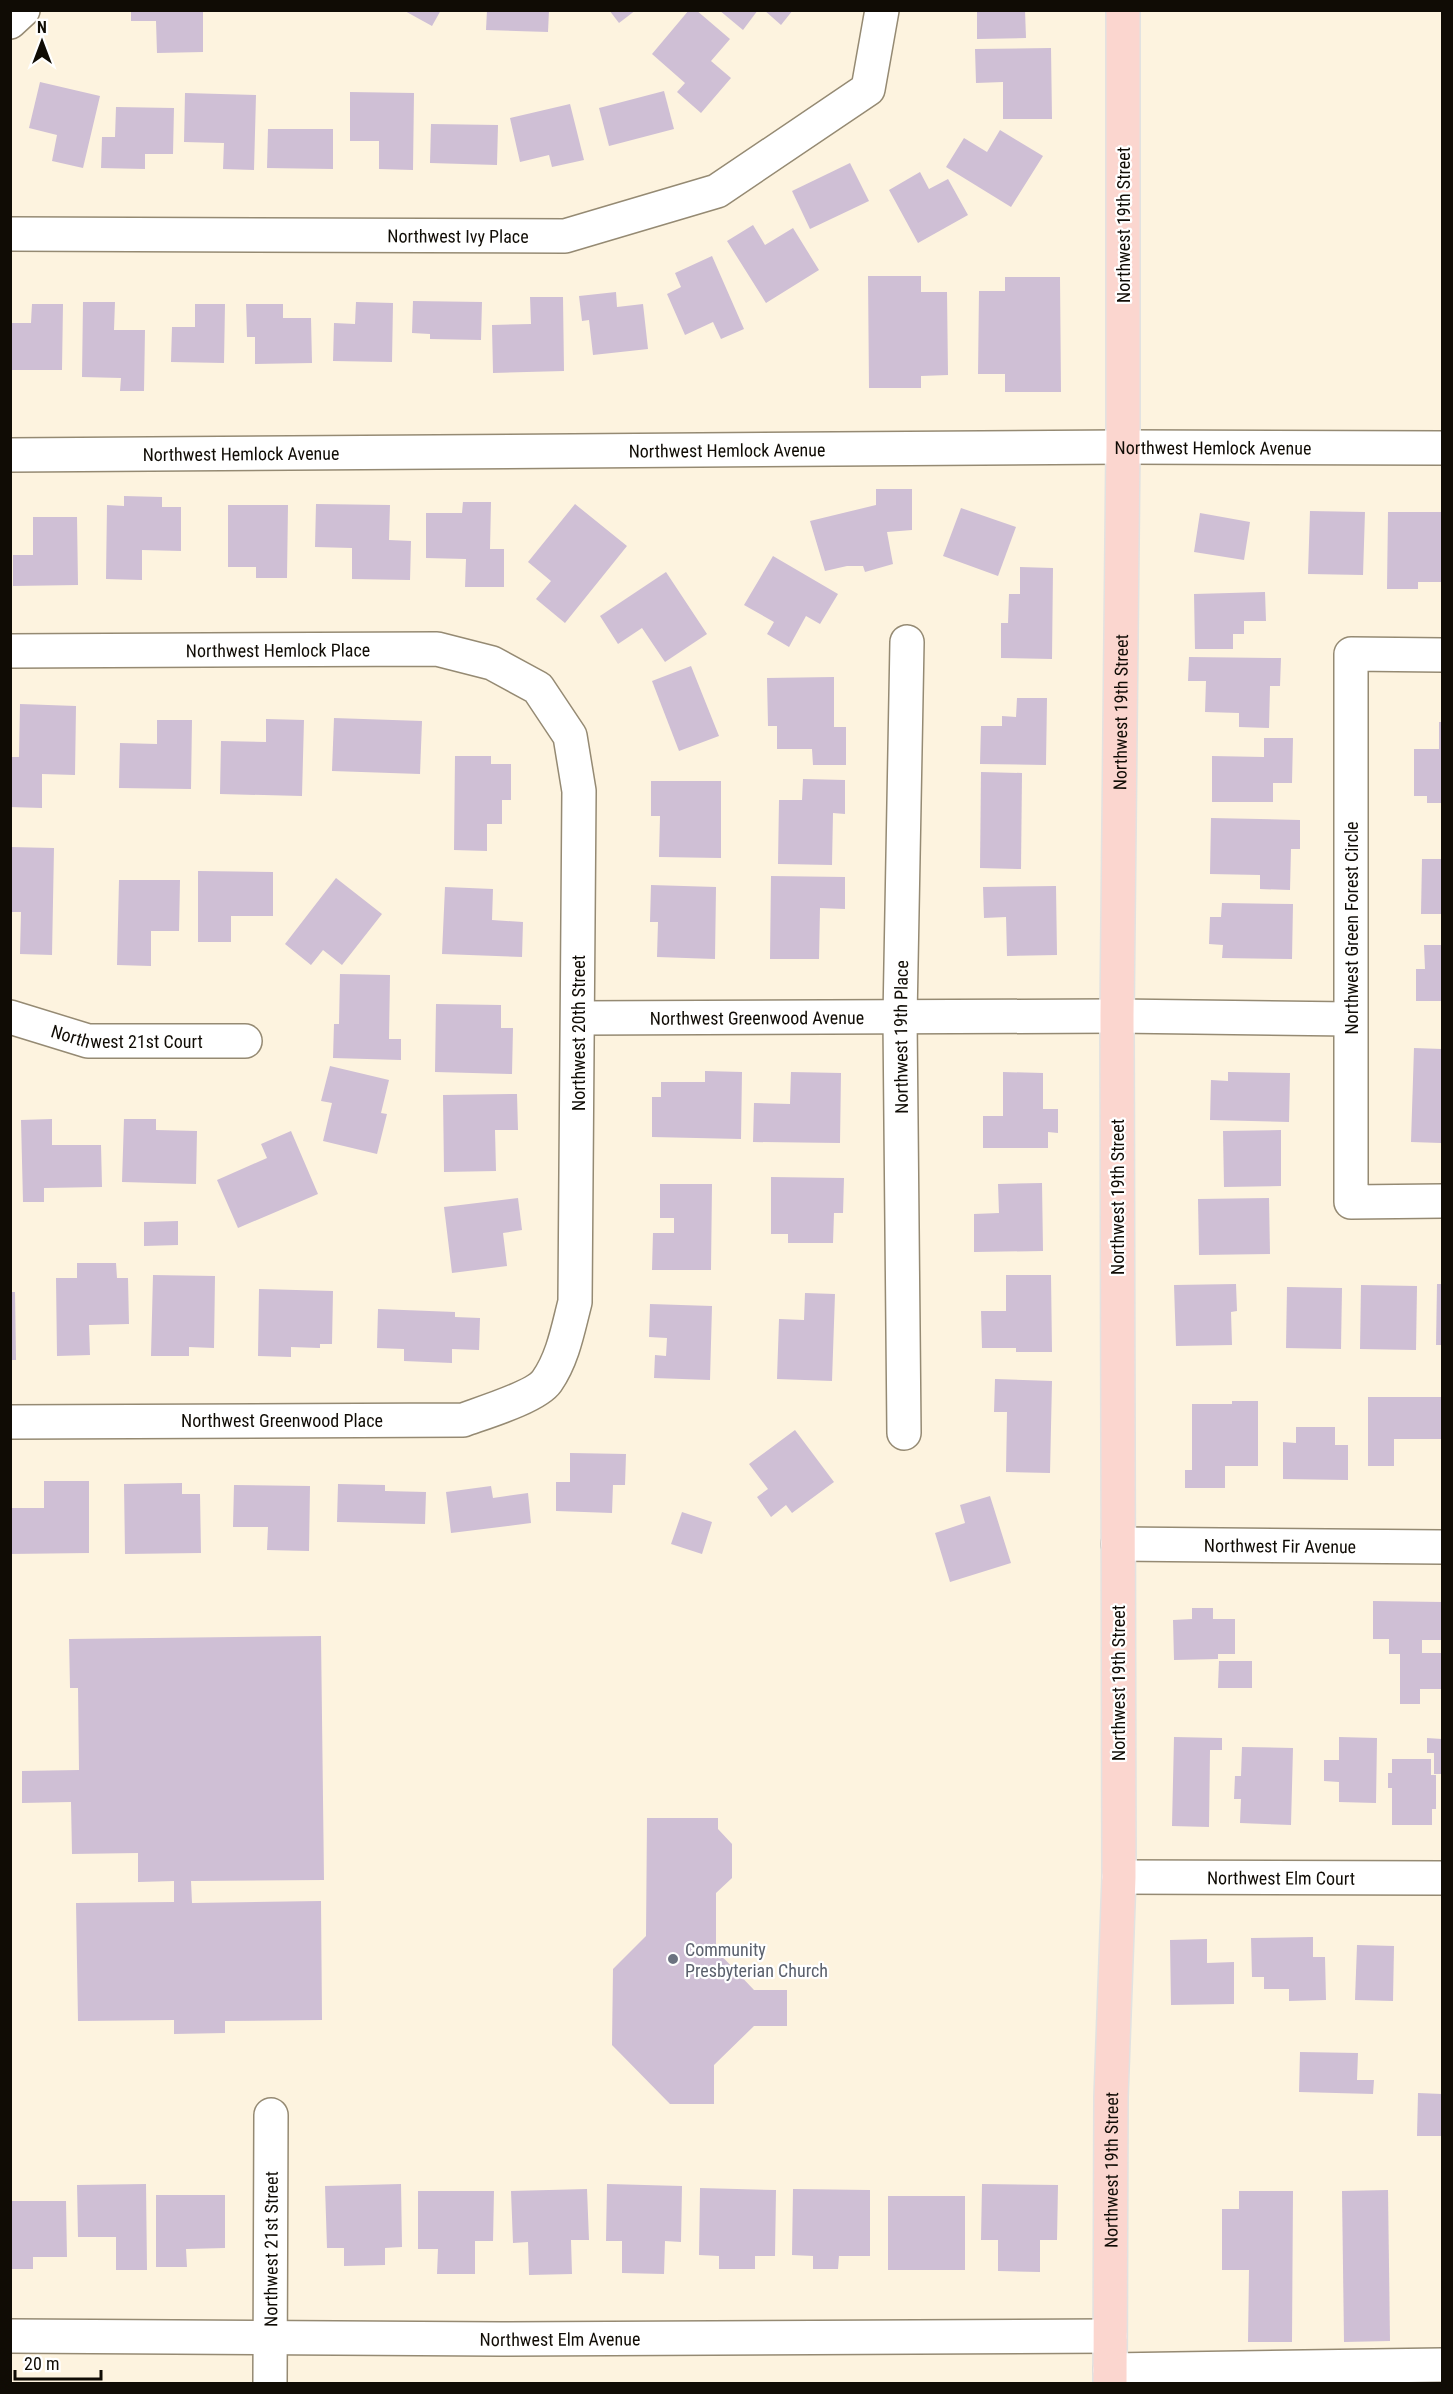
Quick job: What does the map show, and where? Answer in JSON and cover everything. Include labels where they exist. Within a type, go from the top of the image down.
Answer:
[{"type":"main road","name":"Northwest 19th Street","points":[[1110,2377],[1111,2097],[1119,1877],[1117,1016],[1123,447],[1123,10]]},
{"type":"street","points":[[10,22],[23,10]]},
{"type":"street","name":"Northwest Ivy Place","points":[[10,234],[565,236],[717,191],[868,89],[882,10]]},
{"type":"street","name":"Northwest Hemlock Avenue","points":[[10,455],[1123,447],[1443,448]]},
{"type":"street","name":"Northwest 19th Place","points":[[904,1433],[900,1018],[907,642]]},
{"type":"street","name":"Northwest Hemlock Place","points":[[10,651],[437,649],[492,663],[538,688]]},
{"type":"street","name":"Northwest Green Forest Circle","points":[[1443,655],[1351,654],[1350,1019],[1351,1202],[1443,1201]]},
{"type":"street","name":"Northwest 20th Street","points":[[538,688],[570,736],[579,792],[575,1302],[565,1346],[546,1383]]},
{"type":"street","name":"Northwest Greenwood Avenue","points":[[579,1018],[1117,1016],[1350,1019]]},
{"type":"street","name":"Northwest 21st Court","points":[[10,1017],[88,1041],[245,1041]]},
{"type":"street","name":"Northwest Greenwood Place","points":[[10,1422],[463,1419],[506,1405],[546,1383]]},
{"type":"street","name":"Northwest Fir Avenue","points":[[1118,1544],[1443,1546]]},
{"type":"street","name":"Northwest Elm Court","points":[[1119,1877],[1443,1878]]},
{"type":"street","name":"Northwest 21st Street","points":[[270,2384],[271,2115]]},
{"type":"street","name":"Northwest Elm Avenue","points":[[10,2336],[501,2339],[1110,2336]]},
{"type":"street","points":[[1110,2377],[1443,2365]]},
{"type":"building","points":[[131,10],[203,10],[203,52],[157,53],[156,21],[131,21]]},
{"type":"building","points":[[403,10],[441,10],[432,26]]},
{"type":"building","points":[[487,10],[549,10],[548,32],[486,30]]},
{"type":"building","points":[[609,10],[636,10],[619,23]]},
{"type":"building","points":[[689,10],[696,10],[730,39],[711,61],[731,78],[701,113],[677,92],[685,83],[652,54]]},
{"type":"building","points":[[719,10],[758,10],[743,30]]},
{"type":"building","points":[[764,10],[793,10],[781,25]]},
{"type":"building","points":[[977,10],[1025,10],[1026,38],[977,39]]},
{"type":"building","points":[[1051,48],[1052,119],[1003,119],[1003,82],[976,83],[975,49]]},
{"type":"building","points":[[40,82],[100,96],[83,168],[52,161],[57,135],[29,128]]},
{"type":"building","points":[[664,91],[674,129],[609,146],[599,108]]},
{"type":"building","points":[[350,92],[414,93],[413,170],[379,169],[379,141],[350,141]]},
{"type":"building","points":[[185,93],[256,95],[254,170],[223,169],[224,143],[184,142]]},
{"type":"building","points":[[570,104],[584,160],[552,167],[549,155],[520,162],[510,118]]},
{"type":"building","points":[[116,107],[174,108],[173,154],[145,154],[145,169],[101,168],[102,137],[115,137]]},
{"type":"building","points":[[431,124],[498,125],[497,165],[430,163]]},
{"type":"building","points":[[268,129],[333,129],[333,169],[267,168]]},
{"type":"building","points":[[1000,130],[1043,156],[1011,207],[946,167],[964,138],[987,152]]},
{"type":"building","points":[[850,163],[869,201],[810,229],[792,191]]},
{"type":"building","points":[[920,172],[929,189],[948,179],[968,215],[918,243],[889,190]]},
{"type":"building","points":[[753,225],[765,245],[793,228],[819,270],[766,303],[727,241]]},
{"type":"building","points":[[712,256],[744,329],[721,339],[713,322],[685,335],[667,294],[681,287],[675,273]]},
{"type":"building","points":[[868,276],[921,276],[921,292],[947,292],[948,375],[921,376],[921,388],[869,388]]},
{"type":"building","points":[[1005,277],[1060,277],[1061,392],[1005,392],[1005,374],[978,374],[979,291],[1005,291]]},
{"type":"building","points":[[616,292],[617,307],[643,304],[648,349],[593,355],[589,320],[582,321],[579,296]]},
{"type":"building","points":[[530,297],[563,297],[564,371],[493,373],[492,325],[531,324]]},
{"type":"building","points":[[413,301],[482,302],[481,340],[430,339],[430,334],[412,333]]},
{"type":"building","points":[[83,302],[115,302],[114,330],[145,330],[144,391],[120,391],[121,378],[82,377]]},
{"type":"building","points":[[356,302],[393,303],[392,362],[333,361],[334,323],[355,324]]},
{"type":"building","points":[[32,304],[63,304],[62,370],[10,370],[10,323],[31,323]]},
{"type":"building","points":[[195,304],[225,304],[224,363],[171,362],[172,327],[195,327]]},
{"type":"building","points":[[246,304],[283,304],[283,318],[311,318],[312,363],[255,364],[255,337],[247,337]]},
{"type":"building","points":[[876,489],[912,489],[912,530],[887,532],[893,564],[865,572],[863,566],[847,566],[825,571],[810,521],[876,505]]},
{"type":"building","points":[[124,496],[162,497],[162,507],[181,507],[181,551],[142,550],[142,580],[106,579],[107,505],[124,506]]},
{"type":"building","points":[[463,502],[491,502],[490,549],[504,549],[504,587],[465,587],[466,559],[426,558],[426,513],[462,513]]},
{"type":"building","points":[[316,504],[390,505],[389,540],[411,541],[410,580],[352,579],[352,548],[315,547]]},
{"type":"building","points":[[575,504],[627,546],[565,623],[536,599],[551,581],[528,562]]},
{"type":"building","points":[[228,505],[288,505],[287,578],[256,578],[256,567],[228,567]]},
{"type":"building","points":[[961,508],[1016,527],[998,576],[943,556]]},
{"type":"building","points":[[1310,511],[1365,512],[1363,575],[1308,574]]},
{"type":"building","points":[[1388,512],[1442,512],[1442,582],[1418,582],[1418,589],[1387,589]]},
{"type":"building","points":[[1200,513],[1250,522],[1244,560],[1194,552]]},
{"type":"building","points":[[33,517],[77,517],[78,585],[13,586],[13,555],[33,555]]},
{"type":"building","points":[[773,556],[838,594],[820,624],[806,616],[789,647],[767,634],[774,622],[744,605]]},
{"type":"building","points":[[1020,567],[1053,568],[1052,659],[1001,658],[1001,623],[1008,623],[1009,594],[1020,594]]},
{"type":"building","points":[[666,572],[707,634],[665,662],[642,628],[618,644],[600,616]]},
{"type":"building","points":[[1265,592],[1266,621],[1244,621],[1244,634],[1233,634],[1233,649],[1195,649],[1194,594]]},
{"type":"building","points":[[1189,657],[1281,658],[1280,686],[1270,686],[1269,728],[1239,727],[1239,713],[1205,712],[1206,681],[1188,681]]},
{"type":"building","points":[[691,666],[719,736],[679,751],[652,681]]},
{"type":"building","points":[[834,677],[834,727],[846,727],[846,765],[813,765],[812,749],[777,749],[777,726],[768,726],[767,678]]},
{"type":"building","points":[[1017,698],[1047,698],[1046,765],[980,764],[981,726],[1002,726],[1002,716],[1016,717]]},
{"type":"building","points":[[20,704],[76,706],[75,775],[42,774],[42,808],[10,807],[10,757],[19,757]]},
{"type":"building","points":[[334,718],[422,721],[420,774],[332,771]]},
{"type":"building","points":[[266,719],[304,720],[302,796],[220,794],[221,741],[266,742]]},
{"type":"building","points":[[157,720],[192,720],[191,789],[119,788],[120,743],[157,744]]},
{"type":"building","points":[[1439,722],[1442,722],[1442,803],[1427,803],[1427,796],[1414,796],[1414,749],[1439,749]]},
{"type":"building","points":[[1264,738],[1293,738],[1292,783],[1273,783],[1273,802],[1212,802],[1212,756],[1264,757]]},
{"type":"building","points":[[455,756],[491,756],[491,764],[511,764],[511,800],[502,800],[502,824],[487,824],[487,851],[454,850]]},
{"type":"building","points":[[981,772],[1022,773],[1021,869],[980,868]]},
{"type":"building","points":[[803,779],[845,780],[845,814],[833,813],[832,865],[778,864],[779,800],[802,800]]},
{"type":"building","points":[[651,781],[721,781],[721,858],[659,857],[660,816],[651,816]]},
{"type":"building","points":[[1211,818],[1300,820],[1300,849],[1291,849],[1290,890],[1260,889],[1260,875],[1210,874]]},
{"type":"building","points":[[10,847],[54,848],[52,955],[20,954],[21,912],[10,912]]},
{"type":"building","points":[[1422,859],[1442,859],[1442,914],[1421,914]]},
{"type":"building","points":[[198,871],[273,872],[273,916],[231,916],[231,942],[198,942]]},
{"type":"building","points":[[771,876],[845,877],[845,909],[820,908],[819,959],[770,959]]},
{"type":"building","points":[[336,878],[382,914],[342,965],[323,950],[311,965],[285,944]]},
{"type":"building","points":[[119,880],[180,880],[179,931],[151,931],[151,966],[117,965]]},
{"type":"building","points":[[651,885],[716,887],[715,959],[657,957],[658,922],[650,922]]},
{"type":"building","points":[[1056,886],[1057,955],[1007,956],[1006,917],[984,918],[983,887]]},
{"type":"building","points":[[445,887],[493,889],[492,920],[523,922],[522,957],[442,954]]},
{"type":"building","points":[[1222,903],[1293,904],[1292,959],[1222,958],[1223,945],[1209,944],[1210,917],[1221,917]]},
{"type":"building","points":[[1424,945],[1442,945],[1442,1001],[1416,1001],[1416,969],[1425,969]]},
{"type":"building","points":[[340,974],[390,975],[389,1039],[401,1039],[401,1060],[333,1058],[334,1024],[339,1024]]},
{"type":"building","points":[[436,1004],[501,1005],[501,1028],[513,1028],[512,1074],[435,1072]]},
{"type":"building","points":[[1414,1048],[1442,1049],[1441,1143],[1411,1142]]},
{"type":"building","points":[[330,1066],[389,1080],[381,1113],[387,1114],[377,1154],[323,1141],[332,1103],[321,1101]]},
{"type":"building","points":[[705,1071],[742,1072],[741,1139],[652,1137],[652,1097],[661,1097],[661,1082],[705,1082]]},
{"type":"building","points":[[791,1072],[841,1073],[840,1143],[753,1142],[754,1103],[790,1104]]},
{"type":"building","points":[[1003,1072],[1043,1073],[1043,1109],[1058,1109],[1058,1133],[1048,1132],[1048,1148],[983,1148],[983,1116],[1003,1116]]},
{"type":"building","points":[[1228,1072],[1290,1073],[1289,1122],[1210,1120],[1211,1080],[1228,1081]]},
{"type":"building","points":[[517,1094],[518,1130],[495,1130],[496,1171],[444,1172],[443,1095]]},
{"type":"building","points":[[52,1119],[52,1145],[101,1145],[102,1187],[44,1188],[44,1202],[23,1202],[21,1120]]},
{"type":"building","points":[[124,1119],[156,1119],[156,1130],[197,1131],[196,1184],[122,1182]]},
{"type":"building","points":[[1281,1130],[1281,1186],[1224,1187],[1223,1131]]},
{"type":"building","points":[[291,1131],[318,1194],[238,1228],[217,1180],[267,1158],[261,1144]]},
{"type":"building","points":[[771,1177],[844,1178],[843,1213],[834,1213],[833,1243],[788,1243],[788,1234],[771,1234]]},
{"type":"building","points":[[1042,1183],[1043,1251],[974,1252],[974,1214],[999,1213],[998,1184]]},
{"type":"building","points":[[660,1184],[712,1184],[711,1270],[652,1270],[653,1233],[674,1233],[674,1218],[660,1218]]},
{"type":"building","points":[[518,1198],[522,1230],[503,1233],[507,1266],[452,1273],[444,1207]]},
{"type":"building","points":[[1269,1198],[1270,1254],[1199,1255],[1198,1199]]},
{"type":"building","points":[[178,1221],[178,1245],[144,1246],[144,1222]]},
{"type":"building","points":[[77,1263],[116,1263],[117,1278],[128,1278],[129,1324],[89,1325],[90,1355],[57,1356],[56,1278],[77,1278]]},
{"type":"building","points":[[153,1275],[215,1276],[214,1348],[189,1347],[189,1356],[151,1356]]},
{"type":"building","points":[[1006,1275],[1051,1275],[1052,1352],[1016,1352],[1016,1348],[982,1348],[981,1311],[1006,1311]]},
{"type":"building","points":[[1236,1284],[1237,1311],[1231,1312],[1232,1345],[1176,1346],[1174,1285]]},
{"type":"building","points":[[1437,1284],[1442,1284],[1442,1345],[1436,1345]]},
{"type":"building","points":[[1361,1285],[1417,1286],[1416,1350],[1360,1349]]},
{"type":"building","points":[[1287,1287],[1342,1288],[1341,1349],[1286,1348]]},
{"type":"building","points":[[259,1289],[333,1291],[332,1344],[320,1344],[320,1348],[291,1347],[291,1357],[258,1356]]},
{"type":"building","points":[[10,1292],[15,1292],[16,1360],[10,1360]]},
{"type":"building","points":[[805,1293],[835,1294],[832,1381],[777,1379],[779,1319],[804,1320]]},
{"type":"building","points":[[650,1304],[712,1306],[710,1380],[654,1378],[655,1355],[666,1356],[667,1338],[649,1337]]},
{"type":"building","points":[[378,1309],[455,1312],[455,1317],[480,1318],[479,1350],[452,1349],[452,1363],[404,1361],[404,1349],[377,1348]]},
{"type":"building","points":[[995,1379],[1052,1381],[1050,1473],[1006,1472],[1007,1412],[994,1412]]},
{"type":"building","points":[[1368,1397],[1442,1397],[1442,1439],[1394,1439],[1394,1466],[1368,1466]]},
{"type":"building","points":[[1232,1401],[1258,1401],[1258,1466],[1225,1466],[1225,1488],[1185,1488],[1185,1470],[1192,1470],[1192,1404],[1232,1404]]},
{"type":"building","points":[[1296,1427],[1335,1427],[1335,1445],[1348,1445],[1348,1480],[1283,1479],[1283,1442],[1296,1443]]},
{"type":"building","points":[[795,1430],[834,1482],[792,1513],[786,1505],[771,1517],[757,1497],[768,1489],[749,1464]]},
{"type":"building","points":[[570,1453],[626,1454],[625,1485],[613,1485],[612,1513],[556,1511],[556,1482],[570,1482]]},
{"type":"building","points":[[44,1481],[89,1481],[89,1553],[10,1554],[10,1508],[44,1508]]},
{"type":"building","points":[[182,1483],[182,1494],[200,1494],[201,1553],[125,1554],[124,1484]]},
{"type":"building","points":[[338,1484],[385,1485],[385,1491],[426,1492],[425,1524],[337,1522]]},
{"type":"building","points":[[234,1485],[310,1486],[309,1551],[267,1550],[268,1527],[233,1527]]},
{"type":"building","points":[[491,1486],[493,1498],[528,1493],[531,1523],[451,1533],[446,1492]]},
{"type":"building","points":[[990,1496],[1011,1563],[950,1582],[935,1533],[965,1523],[960,1505]]},
{"type":"building","points":[[682,1512],[712,1522],[702,1554],[671,1544]]},
{"type":"building","points":[[1373,1601],[1442,1602],[1442,1640],[1422,1640],[1422,1653],[1442,1653],[1442,1689],[1420,1689],[1420,1704],[1400,1704],[1400,1654],[1389,1654],[1389,1639],[1373,1639]]},
{"type":"building","points":[[1192,1608],[1213,1608],[1213,1619],[1235,1619],[1235,1654],[1218,1654],[1218,1659],[1174,1660],[1173,1620],[1192,1619]]},
{"type":"building","points":[[321,1636],[324,1880],[191,1881],[192,1903],[321,1901],[322,2020],[225,2021],[225,2033],[174,2034],[174,2020],[78,2021],[76,1903],[174,1902],[174,1881],[138,1882],[138,1853],[72,1854],[71,1802],[22,1803],[22,1771],[79,1770],[78,1688],[70,1688],[69,1639]]},
{"type":"building","points":[[1219,1661],[1252,1661],[1252,1688],[1218,1688]]},
{"type":"building","points":[[1174,1737],[1222,1738],[1222,1750],[1210,1750],[1209,1827],[1172,1826]]},
{"type":"building","points":[[1339,1737],[1377,1738],[1376,1803],[1339,1802],[1339,1782],[1324,1781],[1324,1760],[1339,1760]]},
{"type":"building","points":[[1427,1738],[1442,1739],[1442,1774],[1434,1774],[1434,1753],[1427,1753]]},
{"type":"building","points":[[1242,1747],[1293,1748],[1291,1825],[1240,1823],[1241,1799],[1234,1799],[1235,1776],[1241,1776]]},
{"type":"building","points":[[1392,1759],[1431,1759],[1431,1775],[1436,1775],[1436,1809],[1432,1809],[1432,1825],[1392,1825],[1392,1788],[1388,1788],[1388,1773],[1392,1773]]},
{"type":"building","name":"Community Presbyterian Church","points":[[647,1818],[718,1818],[718,1829],[732,1844],[732,1878],[716,1893],[716,1950],[754,1990],[787,1990],[787,2026],[754,2026],[714,2065],[714,2104],[670,2104],[612,2045],[613,1969],[646,1936]]},
{"type":"building","points":[[1313,1937],[1313,1957],[1325,1957],[1326,2000],[1289,2001],[1289,1989],[1264,1989],[1264,1977],[1252,1977],[1251,1938]]},
{"type":"building","points":[[1207,1939],[1207,1963],[1234,1962],[1234,2004],[1171,2005],[1170,1940]]},
{"type":"building","points":[[1357,1945],[1394,1946],[1393,2001],[1355,2000]]},
{"type":"building","points":[[1300,2052],[1358,2053],[1357,2080],[1374,2080],[1373,2094],[1299,2092]]},
{"type":"building","points":[[1418,2093],[1442,2094],[1442,2136],[1417,2136]]},
{"type":"building","points":[[146,2184],[147,2270],[116,2270],[116,2237],[78,2237],[77,2185]]},
{"type":"building","points":[[401,2184],[402,2247],[385,2248],[385,2265],[344,2266],[344,2248],[327,2248],[325,2186]]},
{"type":"building","points":[[607,2184],[682,2186],[681,2242],[665,2241],[664,2274],[622,2273],[622,2241],[606,2241]]},
{"type":"building","points":[[982,2184],[1058,2185],[1057,2240],[1040,2240],[1040,2272],[998,2271],[998,2240],[981,2240]]},
{"type":"building","points":[[700,2188],[776,2190],[775,2256],[755,2256],[755,2269],[719,2269],[719,2256],[699,2255]]},
{"type":"building","points":[[587,2189],[589,2240],[571,2240],[572,2274],[529,2275],[528,2242],[513,2243],[511,2191]]},
{"type":"building","points":[[793,2189],[870,2190],[870,2256],[839,2256],[838,2269],[813,2269],[813,2256],[792,2255]]},
{"type":"building","points":[[1388,2190],[1390,2341],[1344,2342],[1342,2191]]},
{"type":"building","points":[[418,2191],[494,2191],[493,2241],[475,2241],[475,2274],[437,2274],[438,2249],[418,2249]]},
{"type":"building","points":[[1239,2191],[1293,2191],[1292,2342],[1248,2342],[1249,2270],[1222,2270],[1222,2209],[1239,2209]]},
{"type":"building","points":[[156,2195],[225,2195],[225,2248],[186,2249],[187,2267],[156,2267]]},
{"type":"building","points":[[888,2196],[965,2196],[965,2270],[888,2270]]},
{"type":"building","points":[[10,2201],[66,2201],[67,2257],[33,2257],[33,2269],[10,2269]]},
{"type":"place","name":"Community Presbyterian Church","points":[[673,1959]]}]
